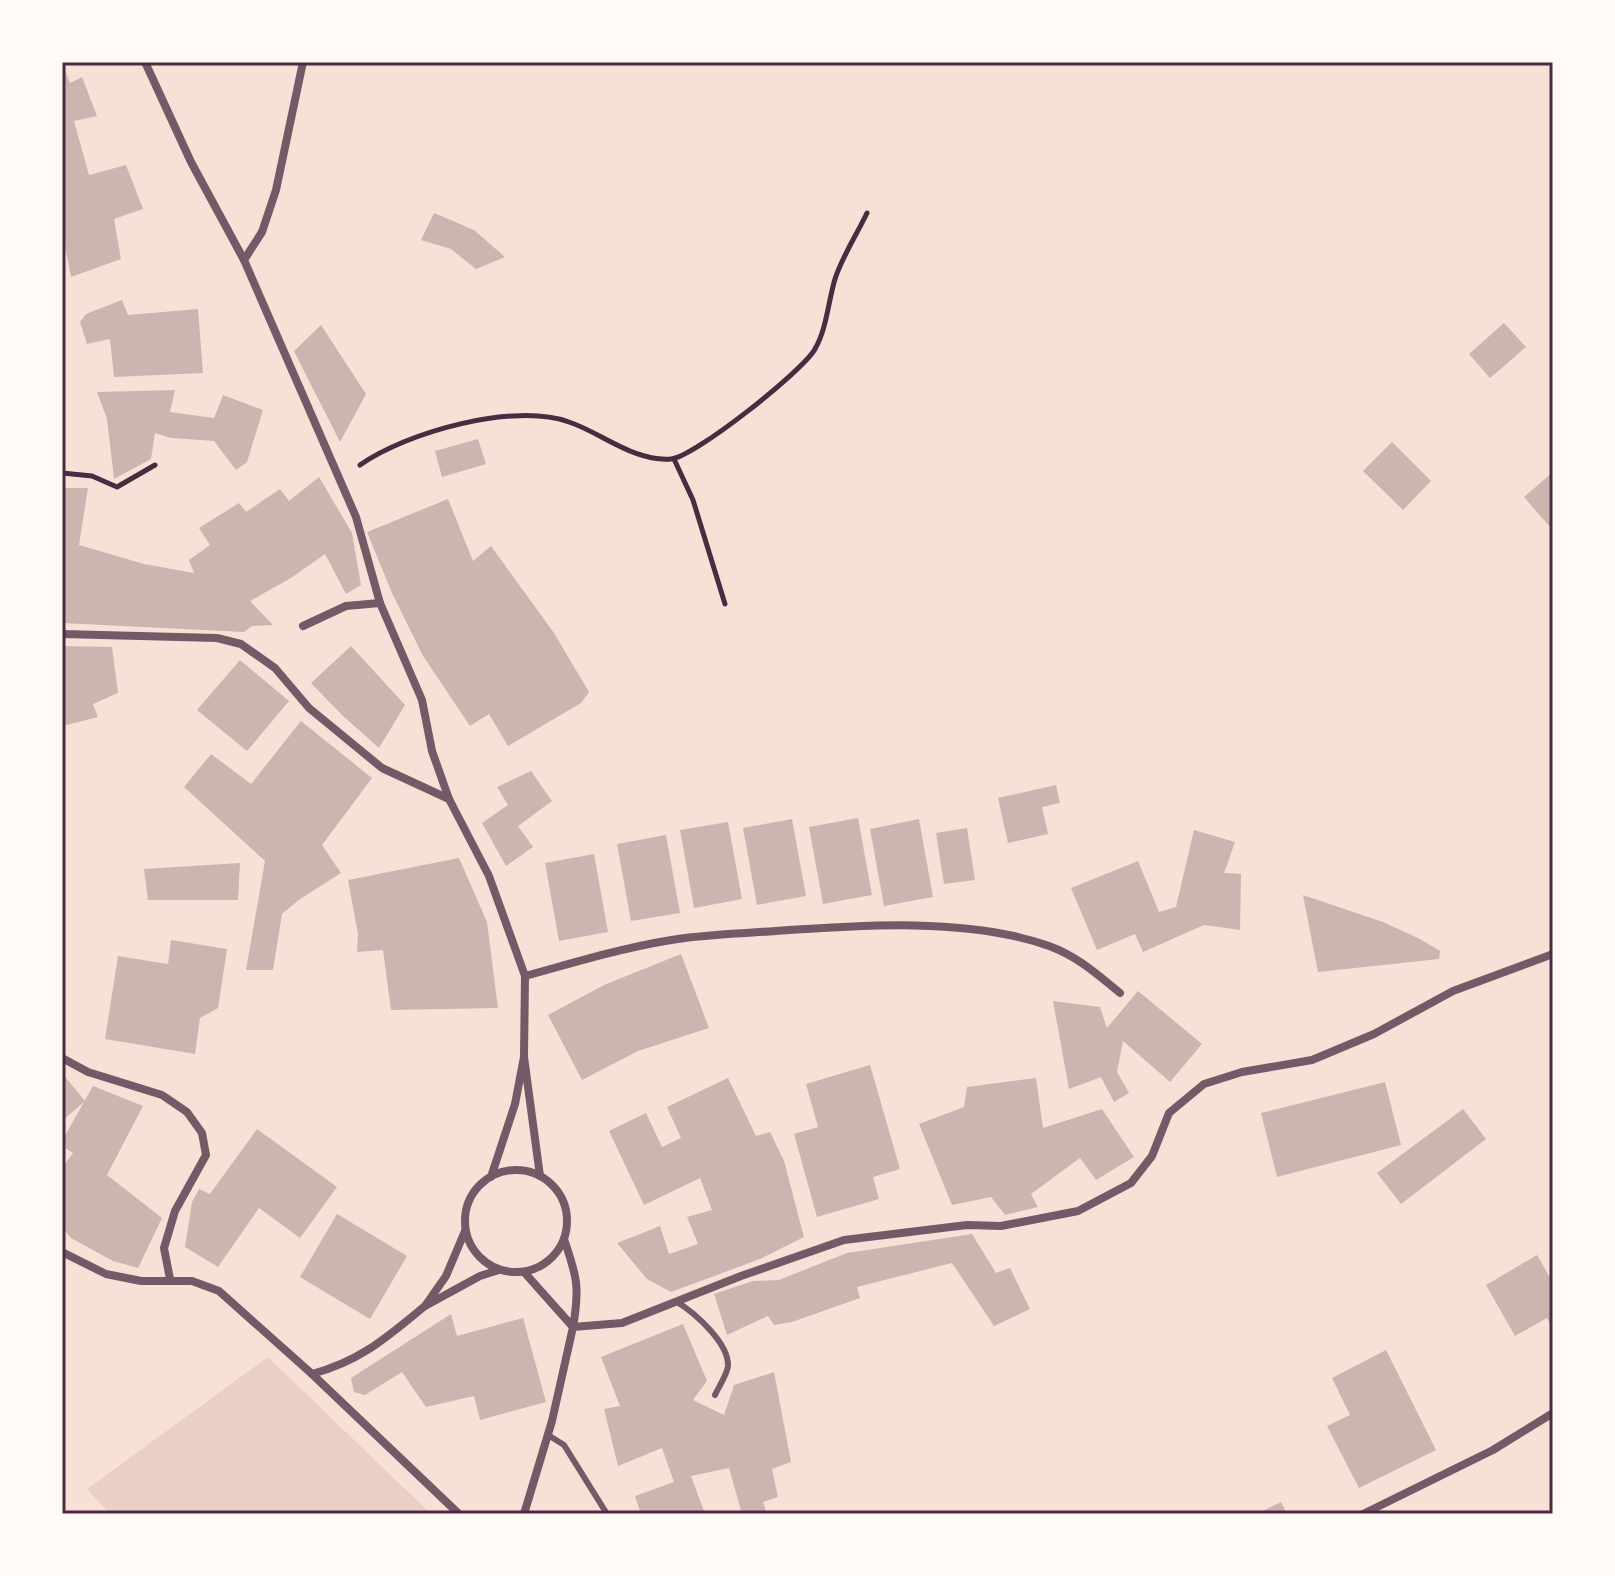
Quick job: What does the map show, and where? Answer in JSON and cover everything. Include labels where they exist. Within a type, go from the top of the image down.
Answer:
[{"type":"street","points":[[145,62],[191,162],[244,260],[356,517],[380,603],[422,700],[432,751],[449,799],[489,876],[525,976],[524,1057],[515,1104],[491,1177]]},
{"type":"street","points":[[244,260],[262,232],[276,190],[303,62]]},
{"type":"street","points":[[303,626],[346,606],[380,603]]},
{"type":"street","points":[[62,634],[217,638],[241,644],[275,668],[309,708],[382,768],[449,799]]},
{"type":"street","points":[[525,976],[684,938],[913,925],[970,930],[1049,946],[1079,960],[1120,993]]},
{"type":"street","points":[[573,1327],[622,1323],[844,1240],[967,1225],[1016,1224],[1078,1211],[1131,1183],[1152,1156],[1169,1113],[1204,1084],[1242,1072],[1312,1060],[1374,1034],[1453,991],[1553,954]]},
{"type":"street","points":[[524,1057],[540,1176]]},
{"type":"street","points":[[62,1058],[88,1072],[162,1095],[187,1112],[202,1133],[206,1155],[175,1211],[164,1248],[170,1279]]},
{"type":"street","points":[[312,1374],[341,1367],[380,1343],[425,1306],[480,1276],[499,1270],[524,1272],[541,1267],[555,1255],[564,1239],[567,1222],[563,1203],[554,1188],[540,1176],[524,1171],[508,1171],[491,1177],[477,1187],[468,1203],[465,1231],[478,1255],[499,1270]]},
{"type":"street","points":[[425,1306],[446,1276],[465,1231]]},
{"type":"street","points":[[524,1514],[564,1378],[579,1294],[564,1239]]},
{"type":"street","points":[[62,1252],[106,1274],[141,1281],[192,1281],[219,1291],[312,1374],[459,1514]]},
{"type":"street","points":[[524,1272],[573,1327]]},
{"type":"street","points":[[1363,1514],[1493,1450],[1553,1413]]},
{"type":"lane","points":[[677,1302],[695,1313],[727,1356],[728,1369],[715,1395]]},
{"type":"lane","points":[[548,1435],[564,1445],[607,1514]]},
{"type":"path","points":[[342,486],[361,464],[409,440],[512,414],[545,415],[570,422],[650,458],[674,459],[749,411],[787,380],[815,350],[827,318],[836,277],[867,213]]},
{"type":"path","points":[[674,459],[693,500],[725,604]]},
{"type":"path","points":[[62,473],[92,476],[117,487],[155,465]]},
{"type":"shaded area","points":[[268,1357],[431,1514],[110,1514],[87,1489]]},
{"type":"building","points":[[62,62],[70,83],[82,77],[97,116],[74,121],[89,175],[126,165],[143,209],[114,219],[121,259],[71,277],[62,229]]},
{"type":"building","points":[[434,213],[474,230],[505,257],[476,269],[451,249],[421,240]]},
{"type":"building","points":[[122,300],[128,315],[198,309],[203,373],[114,377],[110,339],[87,344],[80,322],[86,314]]},
{"type":"building","points":[[1504,323],[1526,347],[1490,378],[1469,354]]},
{"type":"building","points":[[321,325],[366,394],[340,442],[294,351]]},
{"type":"building","points":[[175,390],[170,412],[214,418],[223,395],[263,410],[247,462],[236,470],[214,441],[171,438],[155,433],[151,459],[114,479],[107,419],[97,392]]},
{"type":"building","points":[[478,439],[486,464],[442,477],[435,451]]},
{"type":"building","points":[[1392,442],[1431,481],[1403,510],[1363,471]]},
{"type":"building","points":[[1553,472],[1553,524],[1550,527],[1524,497]]},
{"type":"building","points":[[319,477],[352,533],[361,585],[346,594],[325,554],[250,601],[273,625],[252,626],[244,632],[62,623],[62,488],[88,488],[79,545],[144,564],[194,573],[189,560],[210,545],[199,528],[239,503],[246,512],[280,489],[289,501]]},
{"type":"building","points":[[448,499],[473,561],[491,546],[554,633],[589,692],[581,703],[508,746],[489,714],[470,726],[423,656],[367,532]]},
{"type":"building","points":[[62,646],[112,647],[118,693],[93,704],[98,717],[62,726]]},
{"type":"building","points":[[351,646],[405,705],[379,748],[311,683]]},
{"type":"building","points":[[240,660],[289,701],[247,751],[197,710]]},
{"type":"building","points":[[301,721],[372,778],[322,845],[341,873],[282,914],[273,970],[246,970],[265,861],[184,787],[211,754],[251,784]]},
{"type":"building","points":[[531,771],[552,801],[518,826],[533,847],[506,866],[482,823],[508,805],[497,787]]},
{"type":"building","points":[[1056,785],[1060,803],[1042,807],[1048,834],[1008,843],[998,798]]},
{"type":"building","points":[[858,818],[872,895],[823,904],[809,827]]},
{"type":"building","points":[[792,819],[806,896],[757,905],[743,828]]},
{"type":"building","points":[[919,819],[933,897],[884,906],[870,829]]},
{"type":"building","points":[[728,822],[742,899],[694,908],[680,830]]},
{"type":"building","points":[[967,828],[975,880],[944,884],[936,833]]},
{"type":"building","points":[[1194,830],[1235,842],[1224,873],[1241,874],[1240,930],[1204,925],[1143,952],[1135,934],[1097,950],[1071,888],[1138,861],[1159,912],[1176,907]]},
{"type":"building","points":[[666,835],[680,913],[631,921],[617,844]]},
{"type":"building","points":[[594,854],[608,932],[559,941],[545,863]]},
{"type":"building","points":[[459,858],[487,922],[498,1008],[391,1010],[383,950],[357,952],[358,934],[348,880]]},
{"type":"building","points":[[240,863],[238,900],[148,900],[144,869]]},
{"type":"building","points":[[1303,895],[1383,922],[1418,938],[1440,951],[1439,959],[1318,972]]},
{"type":"building","points":[[171,940],[227,949],[218,1008],[200,1018],[195,1054],[105,1039],[118,956],[168,964]]},
{"type":"building","points":[[681,954],[709,1028],[638,1051],[582,1080],[548,1015],[604,985]]},
{"type":"building","points":[[1138,991],[1202,1044],[1170,1082],[1123,1041],[1117,1072],[1129,1093],[1114,1102],[1101,1077],[1069,1089],[1053,1001],[1100,1007],[1107,1028]]},
{"type":"building","points":[[870,1065],[900,1169],[873,1177],[879,1199],[817,1217],[794,1134],[818,1127],[806,1084]]},
{"type":"building","points":[[62,1073],[85,1101],[62,1121]]},
{"type":"building","points":[[728,1078],[756,1136],[770,1132],[784,1161],[804,1237],[760,1259],[671,1292],[647,1279],[617,1243],[660,1226],[669,1254],[698,1244],[687,1217],[712,1210],[700,1178],[644,1205],[609,1131],[646,1113],[662,1147],[681,1138],[667,1107]]},
{"type":"building","points":[[1036,1078],[1043,1128],[1102,1109],[1134,1157],[1096,1180],[1080,1158],[1031,1194],[1038,1207],[1005,1215],[991,1197],[952,1205],[919,1124],[964,1107],[967,1087]]},
{"type":"building","points":[[1385,1082],[1401,1145],[1277,1177],[1261,1113]]},
{"type":"building","points":[[93,1086],[143,1106],[107,1175],[162,1218],[138,1268],[113,1261],[71,1238],[62,1227],[62,1168],[73,1153],[62,1146],[62,1141]]},
{"type":"building","points":[[1463,1109],[1486,1139],[1401,1204],[1377,1173]]},
{"type":"building","points":[[257,1129],[337,1187],[300,1238],[259,1208],[218,1267],[185,1247],[192,1202],[199,1189],[210,1194]]},
{"type":"building","points":[[337,1214],[407,1256],[370,1319],[300,1277]]},
{"type":"building","points":[[972,1234],[996,1273],[1010,1268],[1030,1309],[994,1326],[952,1263],[857,1287],[860,1298],[792,1322],[774,1325],[768,1316],[727,1335],[714,1294],[753,1281],[779,1280],[847,1253]]},
{"type":"building","points":[[1537,1255],[1549,1276],[1553,1273],[1553,1328],[1547,1318],[1515,1336],[1486,1285]]},
{"type":"building","points":[[451,1314],[457,1336],[523,1318],[546,1402],[480,1420],[474,1396],[426,1407],[402,1372],[365,1395],[354,1392],[351,1378]]},
{"type":"building","points":[[683,1324],[707,1381],[693,1400],[724,1415],[734,1385],[774,1372],[791,1462],[772,1469],[778,1497],[763,1502],[767,1514],[742,1514],[729,1468],[691,1476],[705,1514],[641,1514],[635,1496],[674,1482],[662,1448],[618,1466],[604,1409],[620,1406],[601,1357]]},
{"type":"building","points":[[1386,1350],[1436,1450],[1359,1488],[1327,1426],[1350,1415],[1332,1378]]},
{"type":"building","points":[[1281,1502],[1287,1514],[1257,1514]]}]
